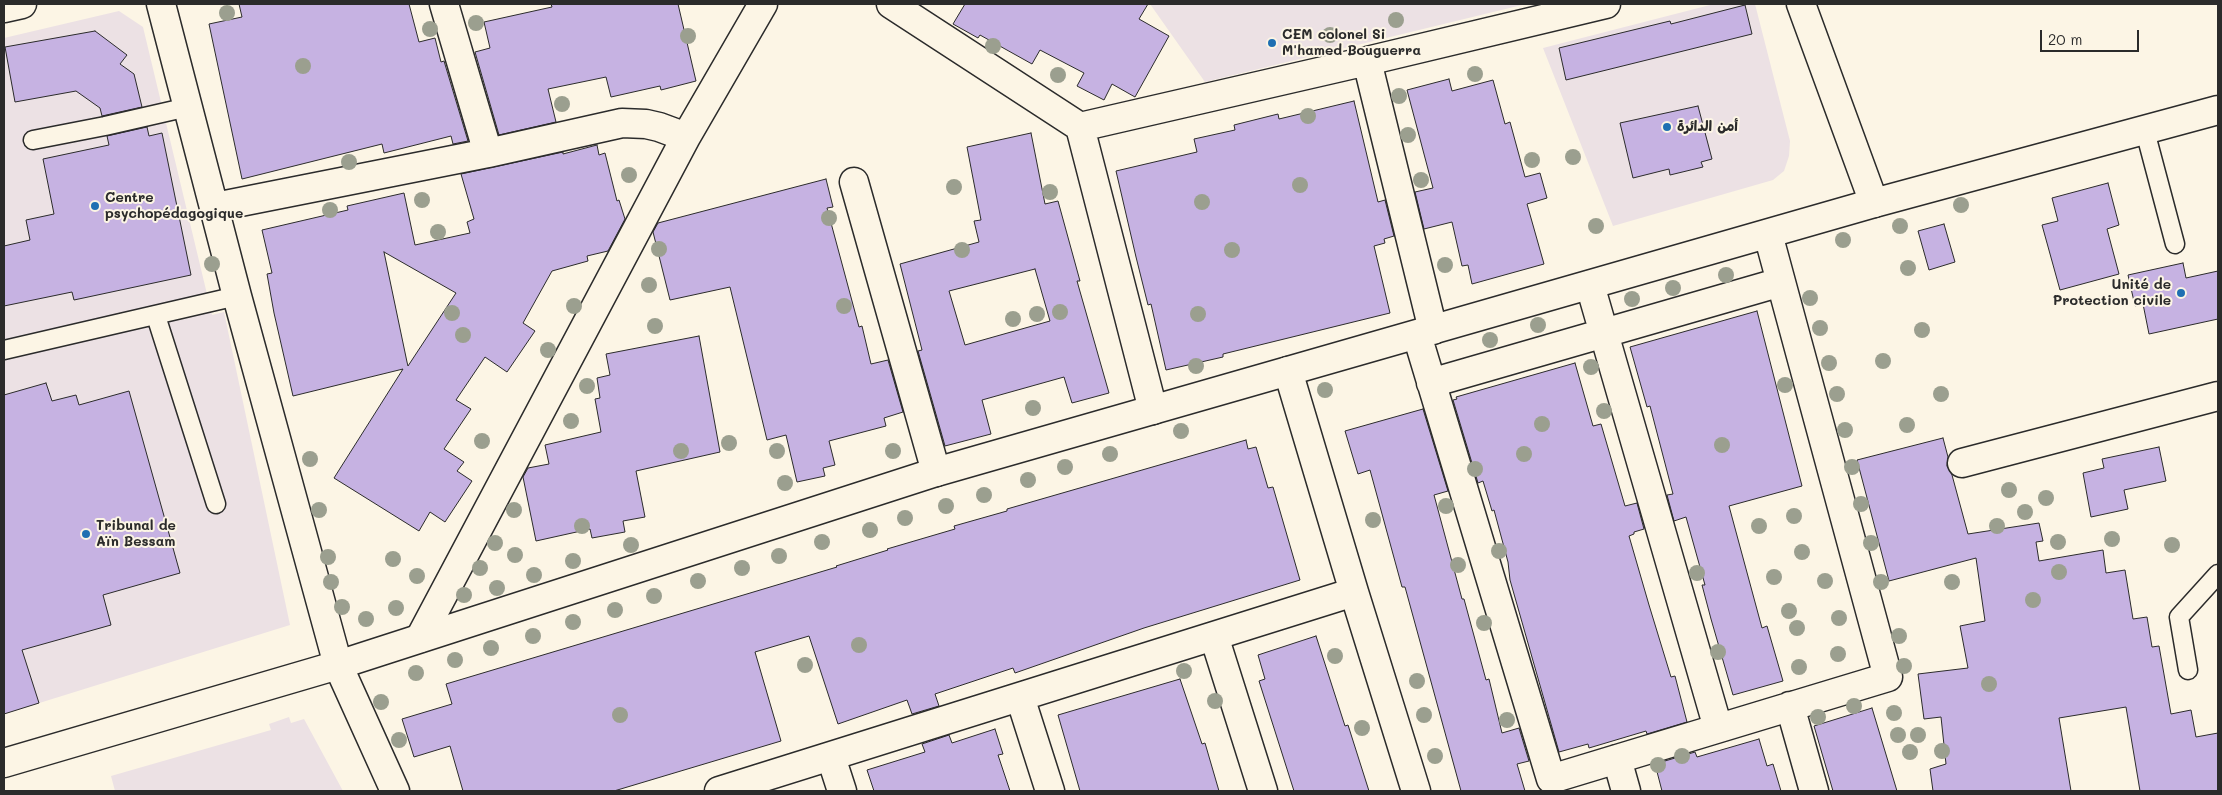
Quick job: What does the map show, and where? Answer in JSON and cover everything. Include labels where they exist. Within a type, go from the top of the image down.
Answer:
[{"type":"street","points":[[4,8],[22,4]]},
{"type":"street","points":[[161,4],[237,296],[338,665],[395,791]]},
{"type":"street","points":[[444,4],[488,153]]},
{"type":"street","points":[[420,638],[686,138],[763,4]]},
{"type":"street","points":[[891,4],[1080,126],[1153,410]]},
{"type":"street","points":[[1080,126],[1367,61],[1606,4]]},
{"type":"street","points":[[1801,4],[1874,204]]},
{"type":"street","points":[[1367,61],[1425,332],[1431,383],[1552,785],[1617,759],[1888,678],[1768,234]]},
{"type":"street","points":[[4,763],[338,665],[936,472],[1590,284],[2218,110]]},
{"type":"street","points":[[215,207],[488,153],[622,123],[659,127],[686,138]]},
{"type":"street","points":[[854,182],[936,472]]},
{"type":"street","points":[[1431,383],[1781,282]]},
{"type":"street","points":[[1590,284],[1718,728]]},
{"type":"street","points":[[1288,371],[1416,791]]},
{"type":"street","points":[[1962,463],[2218,396]]},
{"type":"street","points":[[719,791],[1354,592]]},
{"type":"street","points":[[1214,636],[1263,791]]},
{"type":"street","points":[[1020,697],[1050,791]]},
{"type":"street","points":[[1790,706],[1814,791]]},
{"type":"street","points":[[831,757],[842,791]]},
{"type":"street","points":[[1617,759],[1626,791]]},
{"type":"lane","points":[[33,140],[188,107]]},
{"type":"lane","points":[[2145,131],[2175,244]]},
{"type":"lane","points":[[4,350],[237,296]]},
{"type":"lane","points":[[156,316],[216,504]]},
{"type":"lane","points":[[2188,670],[2179,617],[2218,574]]},
{"type":"shaded area","name":"CEM colonel Si M'hamed Bouguerra","points":[[1150,4],[1526,4],[1205,82]]},
{"type":"shaded area","points":[[1714,4],[1755,4],[1790,141],[1789,156],[1784,171],[1773,180],[1613,226],[1543,48]]},
{"type":"shaded area","points":[[119,11],[143,27],[212,315],[224,312],[290,625],[4,714],[4,38]]},
{"type":"shaded area","points":[[289,717],[291,723],[304,719],[343,791],[115,791],[111,776],[271,730],[269,724]]},
{"type":"building","points":[[239,4],[409,4],[419,42],[435,38],[441,62],[444,61],[468,141],[453,144],[451,136],[384,153],[382,144],[242,179],[209,24],[242,17]]},
{"type":"building","points":[[551,4],[678,4],[696,81],[661,90],[660,86],[611,97],[606,77],[548,89],[556,122],[499,135],[475,52],[490,48],[484,22],[552,7]]},
{"type":"building","points":[[965,4],[1148,4],[1139,19],[1169,36],[1135,97],[1112,84],[1104,100],[1077,86],[1084,73],[1040,50],[1032,64],[980,35],[978,38],[953,24]]},
{"type":"building","points":[[1745,5],[1752,34],[1566,80],[1559,48],[1670,21],[1671,24]]},
{"type":"building","points":[[95,31],[127,55],[120,64],[134,74],[142,107],[102,116],[100,108],[76,91],[15,102],[5,47]]},
{"type":"building","points":[[1449,79],[1452,91],[1493,80],[1505,124],[1510,122],[1525,177],[1540,173],[1547,198],[1527,204],[1544,264],[1472,284],[1468,265],[1462,266],[1452,222],[1424,229],[1415,192],[1433,188],[1407,90]]},
{"type":"building","points":[[1354,101],[1378,202],[1385,200],[1394,236],[1384,239],[1385,243],[1374,246],[1390,313],[1166,370],[1151,304],[1148,305],[1116,171],[1197,152],[1194,139],[1235,130],[1234,125],[1278,114],[1279,119]]},
{"type":"building","points":[[1698,106],[1712,159],[1701,162],[1703,167],[1670,175],[1669,169],[1633,178],[1620,123]]},
{"type":"building","points":[[147,127],[149,136],[162,133],[191,275],[74,300],[72,292],[4,306],[4,246],[30,240],[26,220],[54,214],[43,159],[109,145],[107,136]]},
{"type":"building","points":[[1031,133],[1045,204],[1058,201],[1080,281],[1077,281],[1109,393],[1072,403],[1064,377],[982,400],[991,434],[945,446],[918,351],[922,350],[900,264],[979,242],[974,221],[981,220],[967,147]],"holes":[[[1035,269],[1050,321],[965,345],[949,291]]]},
{"type":"building","points":[[597,145],[599,155],[605,153],[617,201],[619,200],[625,219],[608,251],[587,256],[588,261],[552,271],[523,323],[535,331],[507,372],[485,357],[456,400],[471,409],[444,449],[464,462],[457,471],[472,481],[445,522],[430,512],[419,531],[334,478],[403,369],[293,396],[274,313],[267,274],[272,273],[262,230],[348,210],[347,206],[404,193],[415,245],[470,233],[467,222],[474,219],[461,174],[563,152],[563,154]],"holes":[[[384,252],[456,293],[408,366]]]},
{"type":"building","points":[[826,179],[833,207],[827,208],[859,327],[862,326],[871,364],[888,360],[903,412],[884,418],[886,426],[829,441],[835,465],[823,468],[825,476],[797,482],[786,435],[767,440],[730,287],[670,300],[653,232],[658,223]]},
{"type":"building","points":[[2108,183],[2119,225],[2107,229],[2119,274],[2060,290],[2042,225],[2058,221],[2052,198]]},
{"type":"building","points":[[1944,224],[1955,262],[1929,270],[1918,231]]},
{"type":"building","points":[[2183,263],[2186,278],[2218,271],[2218,319],[2149,334],[2143,304],[2135,306],[2128,275]]},
{"type":"building","points":[[1757,311],[1802,486],[1729,506],[1762,628],[1767,626],[1783,681],[1733,695],[1702,585],[1705,585],[1686,517],[1674,521],[1667,495],[1673,494],[1650,406],[1647,407],[1630,347]]},
{"type":"building","points":[[699,336],[720,452],[636,471],[645,517],[623,521],[625,532],[592,538],[590,529],[536,541],[523,477],[528,468],[549,464],[545,445],[601,432],[595,399],[600,398],[597,378],[610,375],[606,354]]},
{"type":"building","points":[[1575,363],[1593,426],[1601,424],[1625,506],[1637,503],[1644,529],[1634,532],[1634,534],[1629,536],[1671,677],[1675,676],[1687,722],[1647,734],[1646,731],[1589,748],[1588,744],[1559,752],[1510,580],[1508,562],[1494,510],[1492,511],[1483,481],[1478,483],[1453,400],[1457,399],[1456,397]]},
{"type":"building","name":"Tribunal de Aïn Bessam","points":[[46,383],[52,401],[76,395],[79,405],[129,391],[180,573],[103,595],[111,625],[22,650],[39,703],[4,714],[4,395]]},
{"type":"building","points":[[1423,409],[1448,491],[1434,495],[1486,680],[1489,679],[1502,733],[1519,728],[1529,761],[1517,764],[1525,791],[1461,791],[1405,587],[1402,587],[1370,470],[1358,474],[1345,431]]},
{"type":"building","points":[[1943,438],[1948,457],[1947,466],[1952,475],[1968,534],[2039,523],[2043,541],[2036,542],[2039,561],[2103,550],[2106,573],[2125,570],[2133,619],[2147,617],[2152,647],[2159,646],[2171,714],[2191,710],[2196,737],[2218,733],[2218,791],[2140,791],[2126,707],[2059,718],[2071,791],[1933,791],[1930,769],[1946,764],[1941,717],[1924,719],[1918,674],[1968,668],[1960,626],[1985,621],[1976,558],[1889,581],[1857,460]]},
{"type":"building","points":[[1246,440],[1248,449],[1256,447],[1268,488],[1273,487],[1300,580],[1144,628],[1015,673],[1013,668],[935,694],[939,706],[912,714],[907,700],[838,724],[809,636],[755,652],[781,741],[614,791],[463,791],[450,746],[414,757],[402,719],[452,704],[446,684],[837,567],[887,549],[955,529],[954,526],[1007,511],[1007,509]]},
{"type":"building","points":[[2159,447],[2166,481],[2124,490],[2128,509],[2091,517],[2083,473],[2104,468],[2102,459]]},
{"type":"building","points":[[1316,636],[1345,726],[1348,725],[1369,791],[1294,791],[1259,681],[1265,679],[1258,655]]},
{"type":"building","points":[[1180,679],[1202,744],[1205,743],[1219,791],[1080,791],[1058,715]]},
{"type":"building","points":[[1872,708],[1897,791],[1833,791],[1814,726]]},
{"type":"building","points":[[995,729],[1003,754],[998,755],[1010,791],[874,791],[867,770],[925,752],[922,744],[949,735],[952,743]]},
{"type":"building","points":[[1759,739],[1767,766],[1773,764],[1781,791],[1662,791],[1655,764],[1695,752],[1697,757]]},
{"type":"place","name":"CEM colonel Si M'hamed Bouguerra","points":[[1272,43]]},
{"type":"place","name":"أمن الدائرة","points":[[1667,127]]},
{"type":"place","name":"Centre psychopédagogique","points":[[95,206]]},
{"type":"place","name":"Unité de Protection civile","points":[[2181,293]]},
{"type":"place","name":"Tribunal de Aïn Bessam","points":[[86,534]]}]
